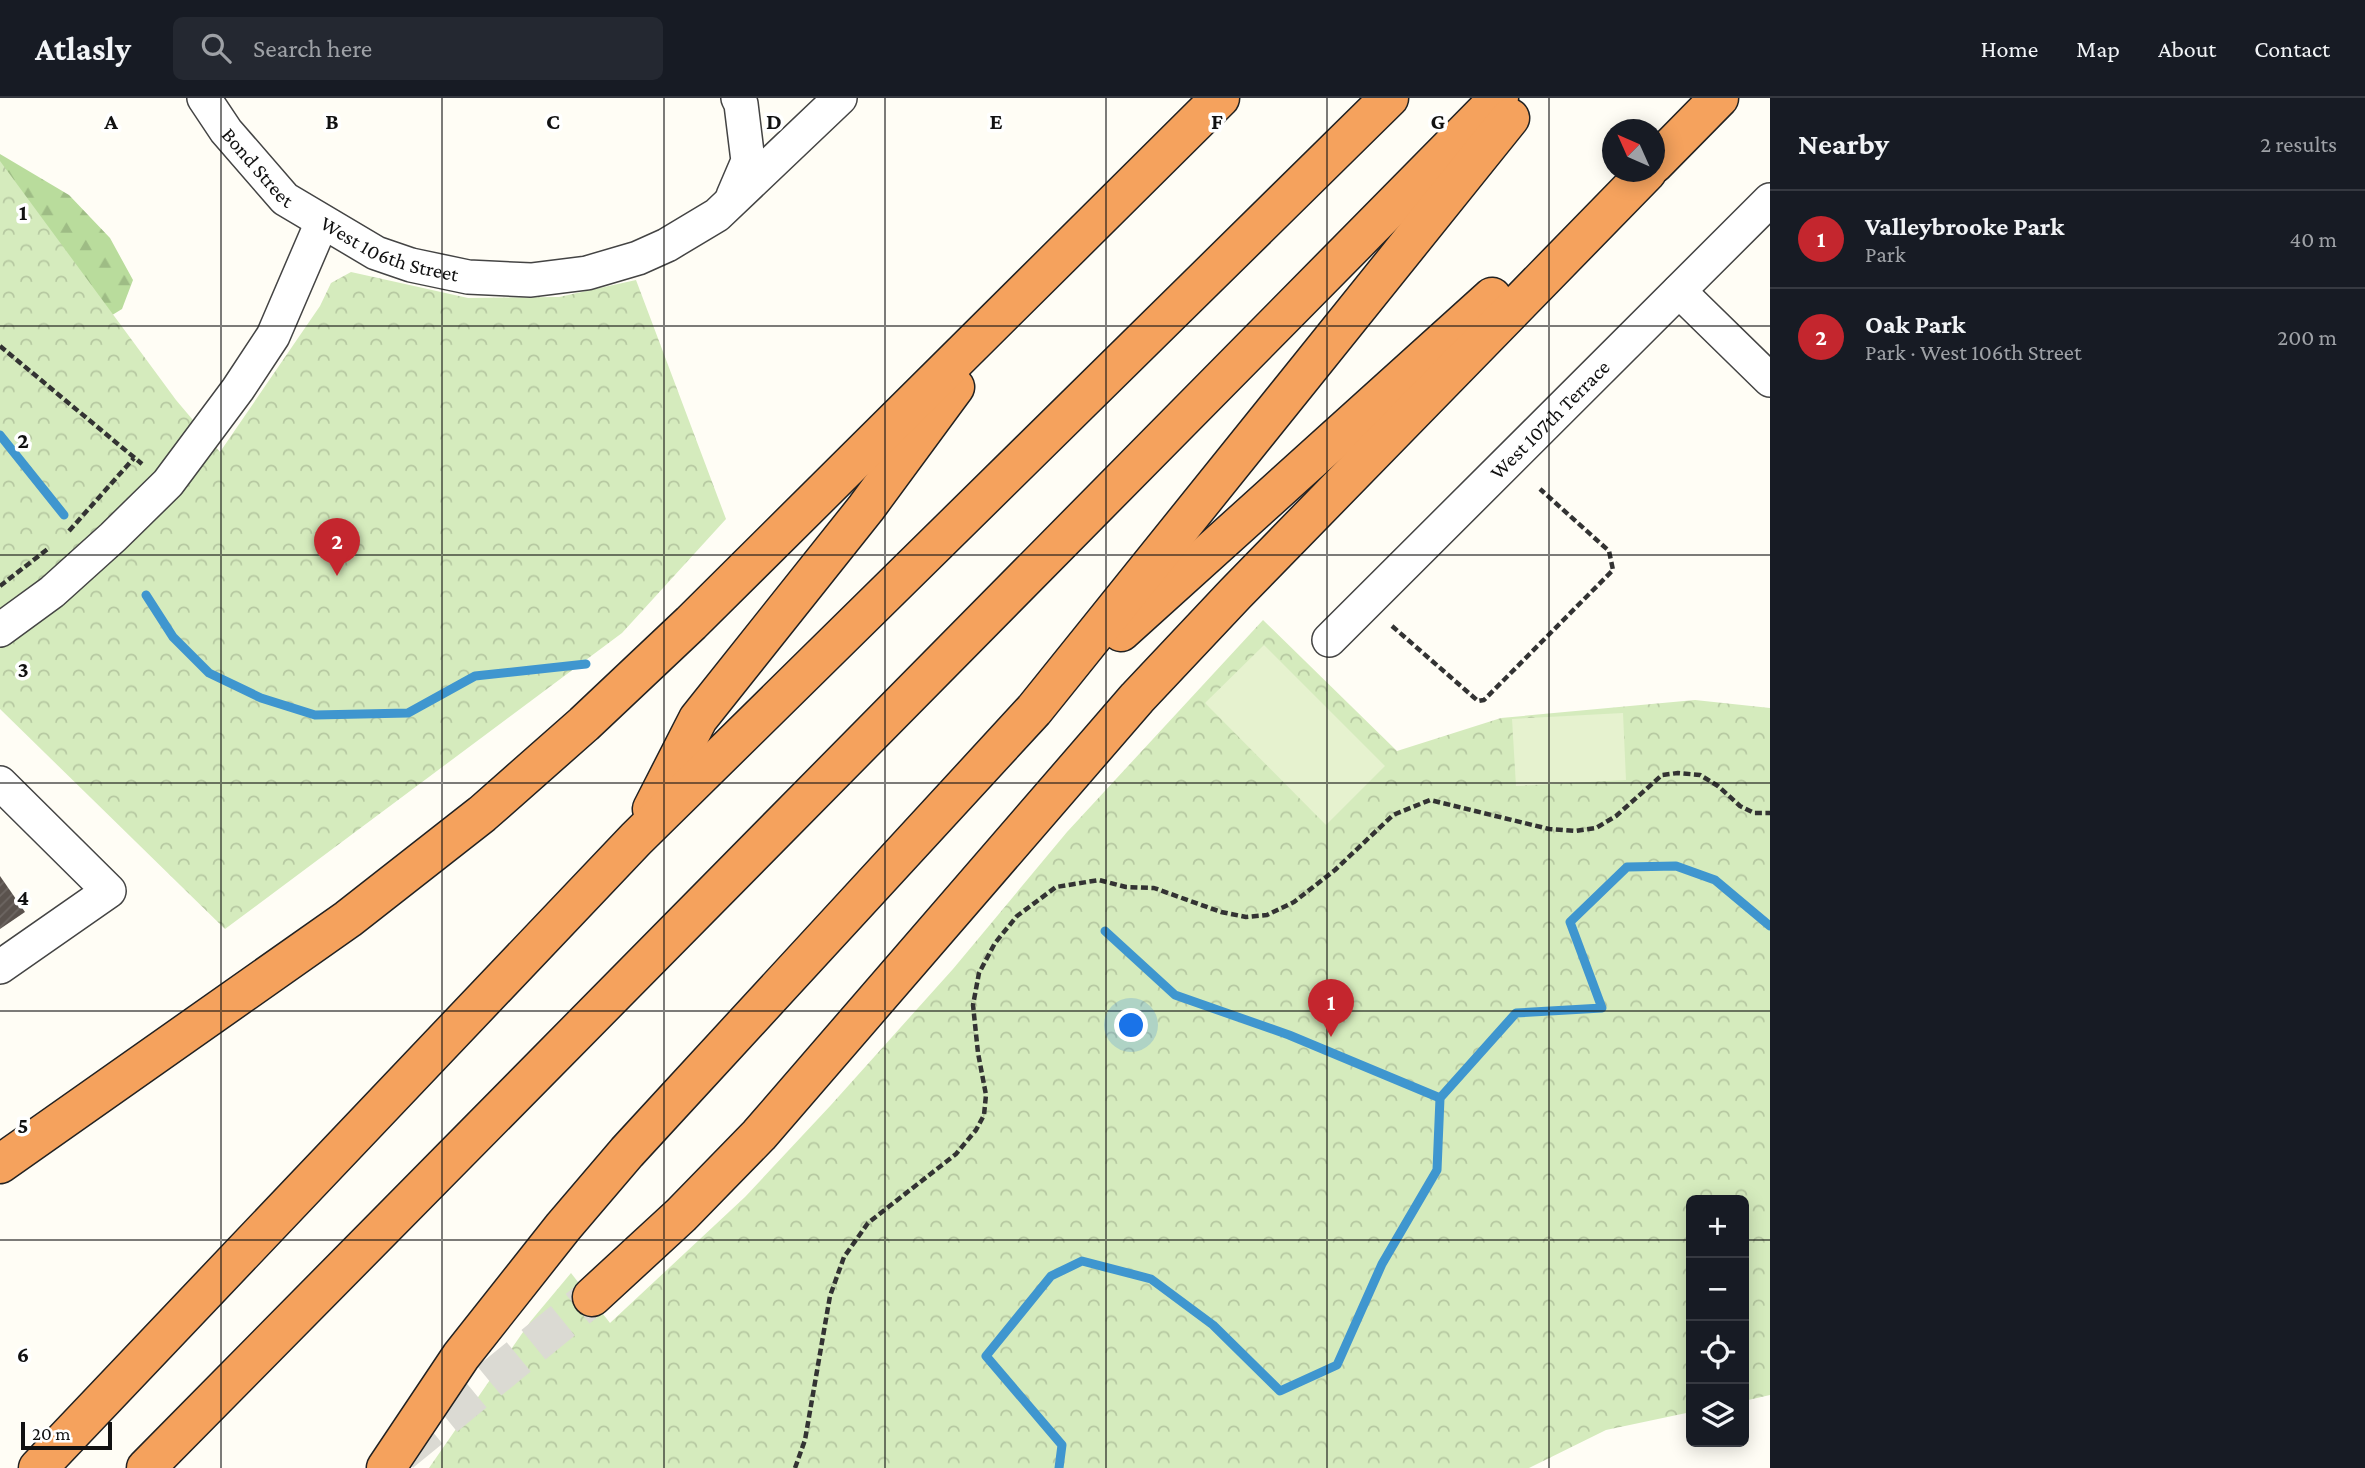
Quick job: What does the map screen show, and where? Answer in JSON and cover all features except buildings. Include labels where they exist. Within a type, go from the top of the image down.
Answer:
[{"type":"highway","points":[[0,1164],[348,919],[482,814],[584,724],[691,623],[1220,98]]},
{"type":"highway","points":[[38,1468],[636,839],[1389,98]]},
{"type":"highway","points":[[146,1468],[1499,98]]},
{"type":"highway","points":[[386,1468],[461,1356],[563,1227],[627,1152],[1034,710],[1526,98]]},
{"type":"highway","points":[[1665,140],[1712,98]]},
{"type":"highway","points":[[1665,153],[1719,98]]},
{"type":"highway","points":[[1034,710],[1620,182]]},
{"type":"highway","points":[[592,1297],[681,1215],[758,1135],[1137,698],[1637,182]]},
{"type":"highway","points":[[636,839],[698,719],[866,508],[1030,285]]},
{"type":"street","name":"Bond Street","points":[[204,98],[226,131],[285,200],[322,222]]},
{"type":"street","points":[[729,204],[748,161],[738,98]]},
{"type":"street","name":"West 106th Street","points":[[0,630],[52,592],[168,483],[238,389],[272,336],[322,222],[376,253],[411,265],[468,277],[531,280],[587,273],[638,258],[717,215],[840,98]]},
{"type":"street","name":"West 107th Terrace","points":[[1329,640],[1770,200]]},
{"type":"street","points":[[1679,291],[1770,380]]},
{"type":"street","points":[[0,783],[109,891],[0,967]]},
{"type":"path","points":[[0,346],[134,458],[168,483]]},
{"type":"path","points":[[62,538],[134,458]]},
{"type":"path","points":[[1392,626],[1478,701],[1484,700],[1613,570],[1609,551],[1540,489]]},
{"type":"path","points":[[0,586],[51,546]]},
{"type":"path","points":[[795,1468],[805,1440],[830,1296],[844,1257],[868,1223],[956,1154],[976,1130],[984,1115],[986,1095],[973,1004],[979,973],[995,943],[1017,916],[1056,887],[1098,880],[1126,887],[1154,888],[1221,912],[1246,917],[1267,915],[1294,902],[1335,870],[1393,815],[1430,800],[1549,829],[1575,831],[1596,828],[1616,816],[1662,775],[1678,773],[1700,775],[1718,786],[1740,806],[1754,813],[1770,813]]},
{"type":"green space","points":[[0,154],[69,195],[110,238],[133,280],[122,309],[96,325],[0,543]]},
{"type":"green space","points":[[0,161],[176,400],[220,452],[320,306],[331,283],[351,272],[468,298],[559,297],[636,280],[726,519],[622,633],[225,929],[0,709]]},
{"type":"green space","points":[[1263,620],[1397,751],[1501,718],[1695,700],[1770,708],[1770,1395],[1749,1400],[1749,1195],[1686,1195],[1686,1413],[1606,1430],[1529,1468],[429,1468],[530,1322],[571,1273],[610,1323],[745,1197],[831,1105],[953,969],[1067,832]]},
{"type":"green space","points":[[1264,645],[1385,766],[1326,825],[1205,703]]},
{"type":"green space","points":[[1623,713],[1626,780],[1516,786],[1512,719]]},
{"type":"waterway","points":[[0,435],[64,515]]},
{"type":"waterway","points":[[146,595],[173,637],[209,673],[261,698],[315,715],[408,713],[475,676],[586,664]]},
{"type":"waterway","points":[[1059,1468],[1062,1445],[986,1356],[1051,1276],[1082,1261],[1151,1279],[1213,1325],[1280,1391],[1337,1365],[1382,1264],[1437,1170],[1440,1098],[1516,1013],[1602,1008],[1570,922],[1627,867],[1676,866],[1715,880],[1770,926]]},
{"type":"waterway","points":[[1105,931],[1175,995],[1289,1035],[1440,1098]]},
{"type":"tunnel","points":[[401,1453],[592,1297]]},
{"type":"place","name":"Oak Park","points":[[337,576]]},
{"type":"place","name":"Valleybrooke Park","points":[[1331,1037]]}]
